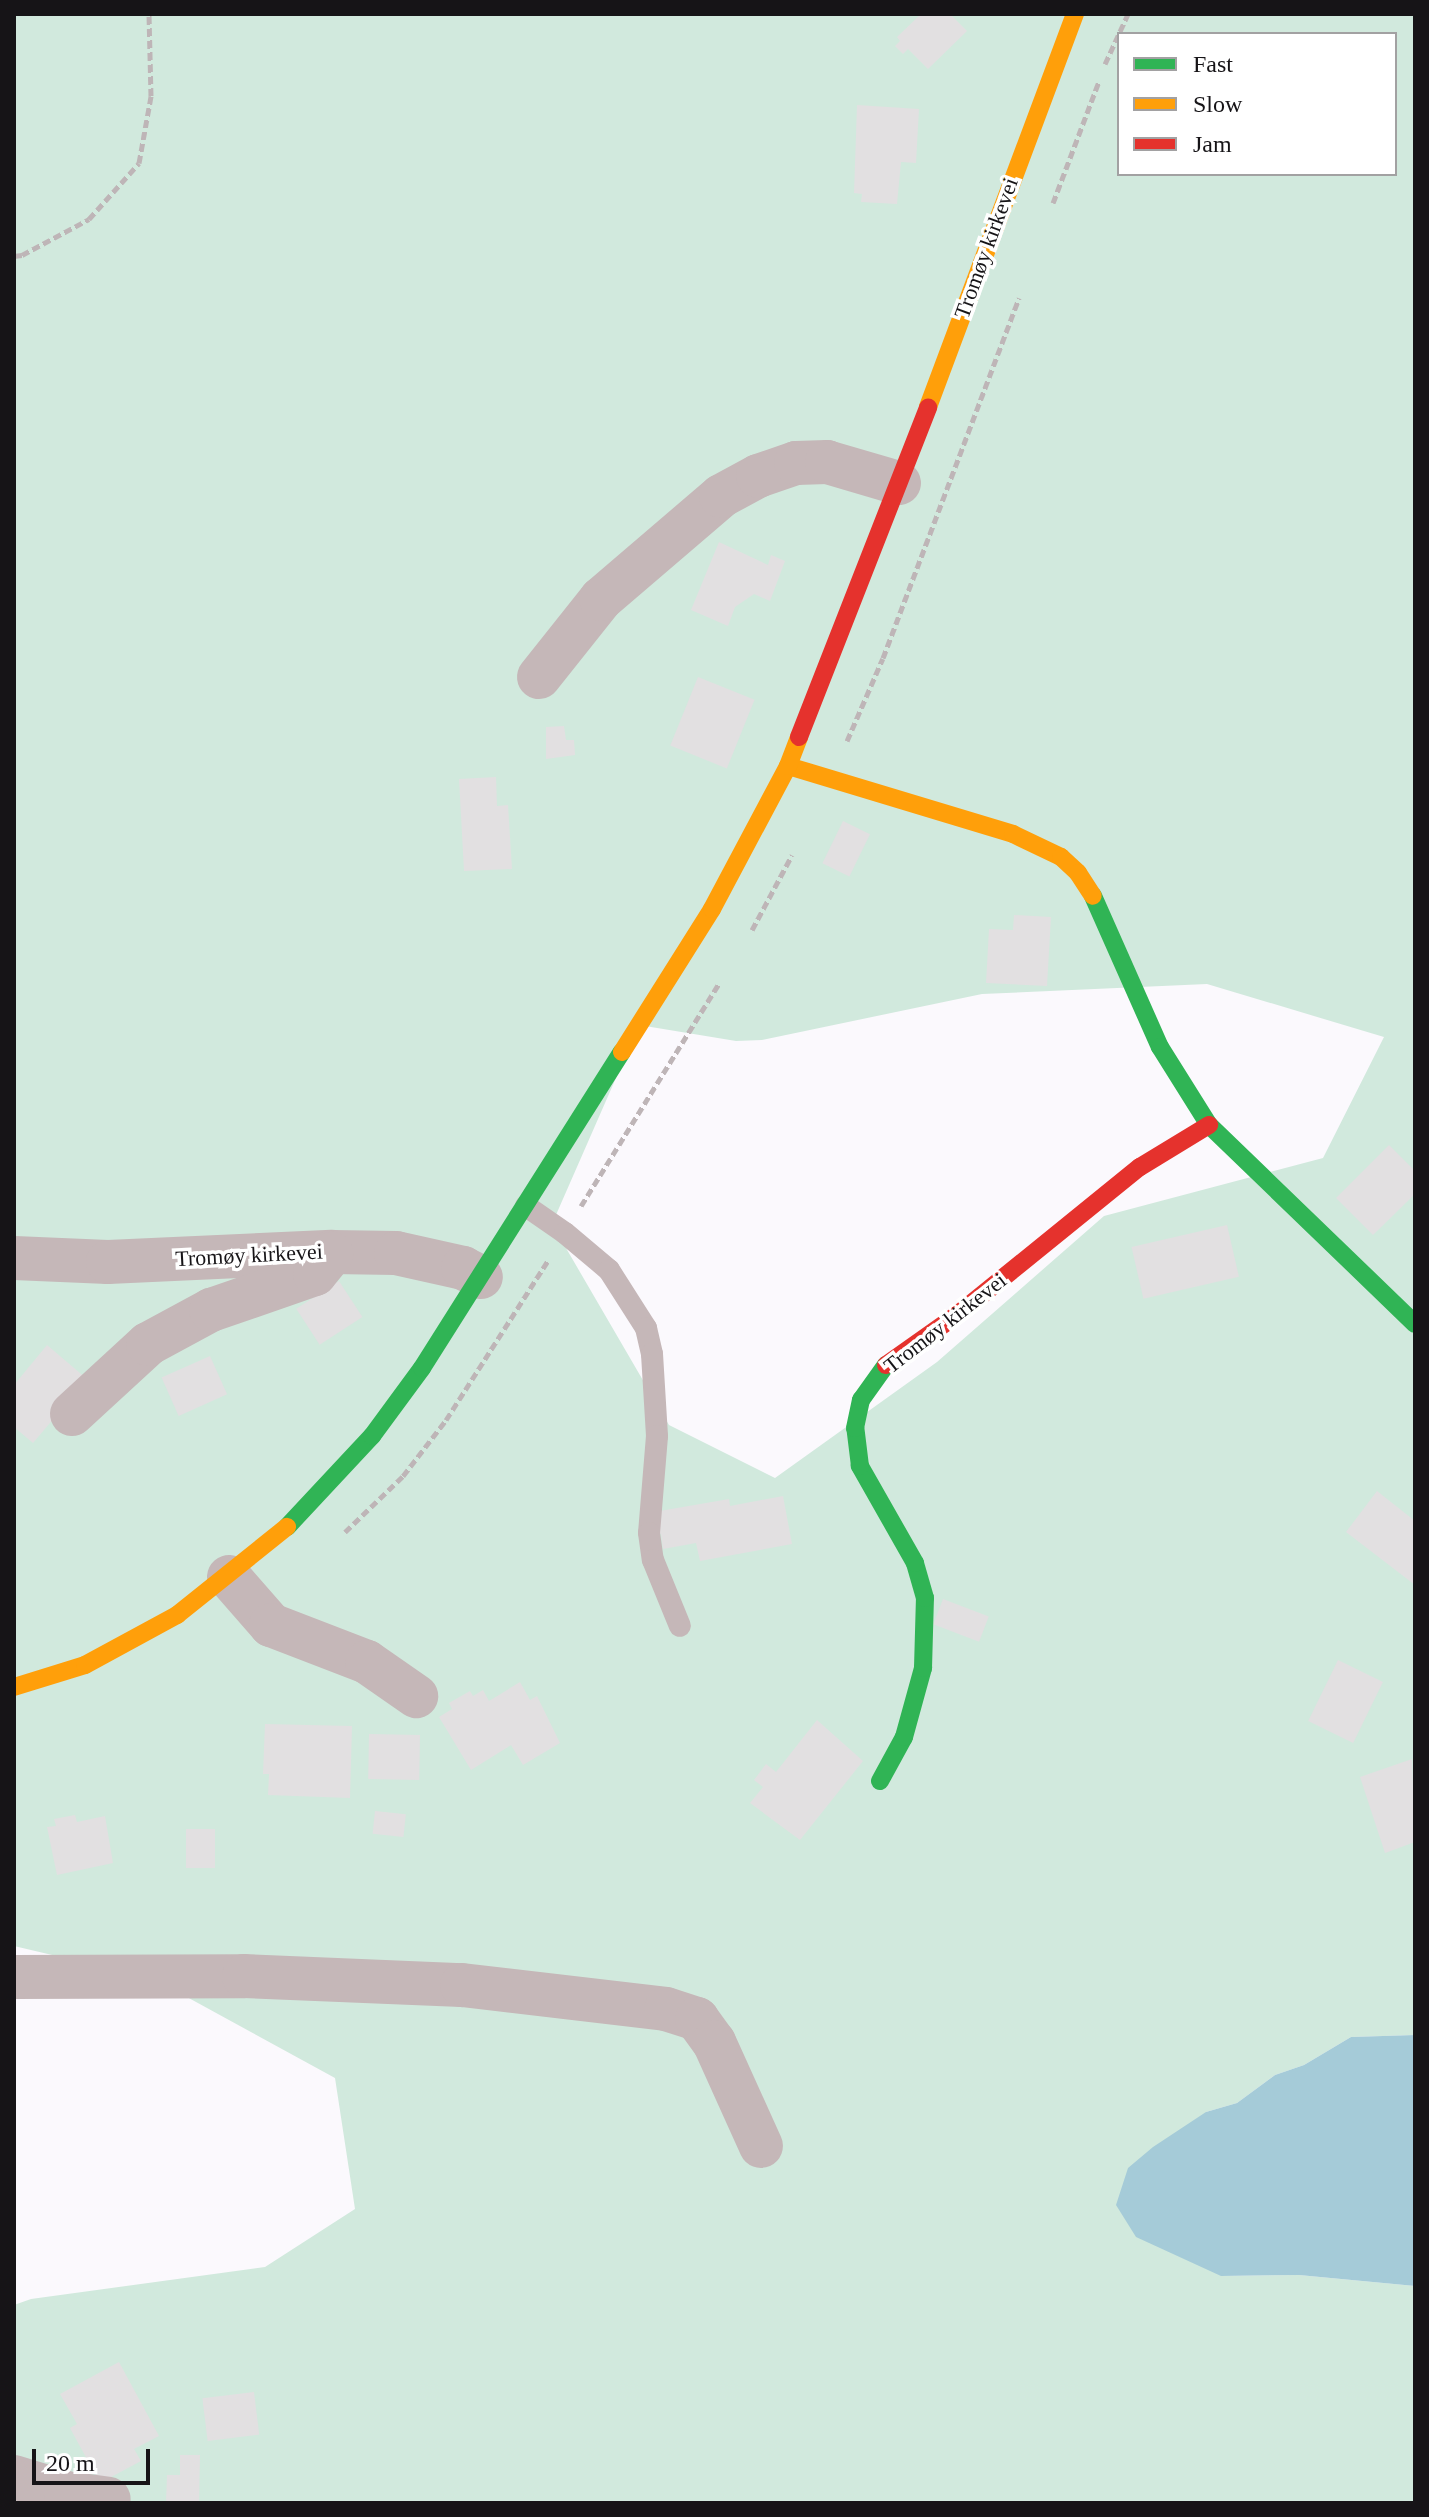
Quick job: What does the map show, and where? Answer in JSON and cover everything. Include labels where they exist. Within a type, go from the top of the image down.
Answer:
[{"type":"main road","name":"Tromøy kirkevei","points":[[14,1687],[85,1665],[177,1615],[283,1532],[372,1436],[481,1277],[712,909],[788,766],[899,483],[1075,14]]},
{"type":"main road","points":[[788,766],[1013,834],[1061,857],[1078,873],[1102,911],[1160,1047],[1209,1125],[1415,1324]]},
{"type":"main road","name":"Tromøy kirkevei","points":[[880,1781],[904,1737],[923,1668],[925,1598],[915,1563],[860,1466],[855,1428],[861,1400],[884,1366],[957,1315],[1140,1167],[1209,1125]]},
{"type":"street","points":[[539,677],[601,599],[721,496],[796,463],[827,462],[899,483]]},
{"type":"street","points":[[72,1414],[148,1344],[211,1310],[315,1274],[328,1262],[332,1252]]},
{"type":"street","name":"Tromøy kirkevei","points":[[14,1258],[108,1262],[332,1252],[396,1253],[463,1268],[481,1277]]},
{"type":"street","points":[[229,1577],[271,1625],[367,1662],[416,1696]]},
{"type":"street","points":[[14,1977],[244,1976],[462,1985],[666,2009],[697,2019],[714,2042],[761,2146]]},
{"type":"street","points":[[14,2477],[66,2493],[109,2499]]},
{"type":"lane","points":[[526,1206],[565,1233],[609,1270],[646,1328],[652,1354],[657,1436],[649,1533],[653,1560],[680,1626]]},
{"type":"path","points":[[14,256],[22,255],[89,219],[139,163],[151,96],[149,14]]},
{"type":"path","points":[[1053,203],[1117,38]]},
{"type":"green space","points":[[14,14],[1415,14],[1415,2035],[1351,2037],[1304,2065],[1275,2075],[1237,2103],[1206,2112],[1221,2276],[1299,2275],[1415,2286],[1415,2503],[14,2503],[14,2305],[31,2299],[265,2267],[355,2209],[335,2078],[154,1979],[14,1946]],"holes":[[[1207,984],[1384,1037],[1323,1158],[1104,1216],[937,1362],[775,1478],[669,1425],[552,1224],[630,1046],[645,1026],[736,1041],[762,1040],[982,994]]]},
{"type":"water","points":[[1415,2035],[1415,2286],[1299,2275],[1221,2276],[1136,2237],[1116,2205],[1128,2168],[1153,2147],[1206,2112],[1237,2103],[1275,2075],[1304,2065],[1351,2037]]},
{"type":"building","points":[[921,14],[950,14],[967,31],[928,69],[908,49],[903,54],[895,46],[900,41],[897,37]]},
{"type":"building","points":[[857,105],[919,109],[916,163],[901,162],[897,204],[861,202],[862,194],[854,193]]},
{"type":"building","points":[[719,542],[768,565],[771,555],[785,561],[770,601],[754,594],[735,607],[728,626],[691,610]]},
{"type":"building","points":[[698,677],[755,700],[727,768],[670,746]]},
{"type":"building","points":[[564,726],[566,740],[574,740],[575,755],[546,759],[546,727]]},
{"type":"building","points":[[496,777],[497,806],[508,805],[512,869],[464,871],[459,779]]},
{"type":"building","points":[[843,821],[870,834],[849,876],[822,863]]},
{"type":"building","points":[[1014,915],[1051,917],[1047,986],[986,983],[989,929],[1013,930]]},
{"type":"building","points":[[1389,1145],[1415,1171],[1415,1194],[1373,1235],[1336,1198]]},
{"type":"building","points":[[1227,1225],[1239,1277],[1143,1299],[1132,1247]]},
{"type":"building","points":[[339,1281],[362,1317],[320,1345],[296,1309]]},
{"type":"building","points":[[47,1345],[87,1379],[33,1443],[14,1427],[14,1385]]},
{"type":"building","points":[[210,1356],[227,1394],[179,1416],[162,1378]]},
{"type":"building","points":[[1377,1491],[1415,1521],[1415,1585],[1346,1532]]},
{"type":"building","points":[[783,1496],[792,1544],[700,1561],[696,1543],[663,1549],[654,1512],[729,1499],[730,1506]]},
{"type":"building","points":[[943,1599],[989,1617],[979,1642],[933,1624]]},
{"type":"building","points":[[1338,1660],[1383,1682],[1353,1743],[1308,1721]]},
{"type":"building","points":[[520,1682],[530,1700],[537,1696],[560,1743],[523,1765],[511,1745],[471,1770],[439,1717],[452,1709],[449,1703],[470,1691],[473,1696],[483,1690],[489,1701]]},
{"type":"building","points":[[817,1720],[863,1761],[800,1840],[750,1803],[763,1787],[754,1780],[766,1764],[776,1772]]},
{"type":"building","points":[[265,1724],[352,1726],[350,1798],[268,1795],[269,1774],[263,1774]]},
{"type":"building","points":[[369,1734],[420,1735],[419,1780],[368,1779]]},
{"type":"building","points":[[1412,1759],[1415,1842],[1385,1853],[1360,1777]]},
{"type":"building","points":[[375,1811],[406,1814],[403,1837],[373,1834]]},
{"type":"building","points":[[75,1815],[77,1822],[105,1816],[113,1863],[57,1875],[47,1827],[56,1826],[54,1819]]},
{"type":"building","points":[[186,1829],[215,1829],[215,1868],[186,1868]]},
{"type":"building","points":[[119,2362],[159,2436],[134,2449],[141,2461],[100,2483],[70,2428],[77,2424],[60,2394]]},
{"type":"building","points":[[254,2392],[259,2435],[208,2441],[202,2398]]},
{"type":"building","points":[[180,2455],[200,2455],[199,2503],[166,2503],[167,2475],[180,2475]]},
{"type":"traffic: fast","points":[[1093,896],[1160,1047],[1209,1125],[1415,1324]]},
{"type":"traffic: fast","points":[[287,1527],[372,1436],[422,1368],[622,1052]]},
{"type":"traffic: fast","points":[[880,1781],[904,1737],[923,1668],[925,1598],[915,1563],[860,1466],[855,1428],[861,1400],[886,1365]]},
{"type":"traffic: slow","points":[[928,407],[1075,14]]},
{"type":"traffic: slow","points":[[622,1052],[712,909],[788,766],[799,737]]},
{"type":"traffic: slow","points":[[788,766],[1013,834],[1061,857],[1078,873],[1093,896]]},
{"type":"traffic: slow","points":[[14,1687],[85,1665],[177,1615],[287,1527]]},
{"type":"traffic: jam","points":[[799,737],[928,407]]},
{"type":"traffic: jam","points":[[886,1365],[957,1315],[1140,1167],[1209,1125]]}]
